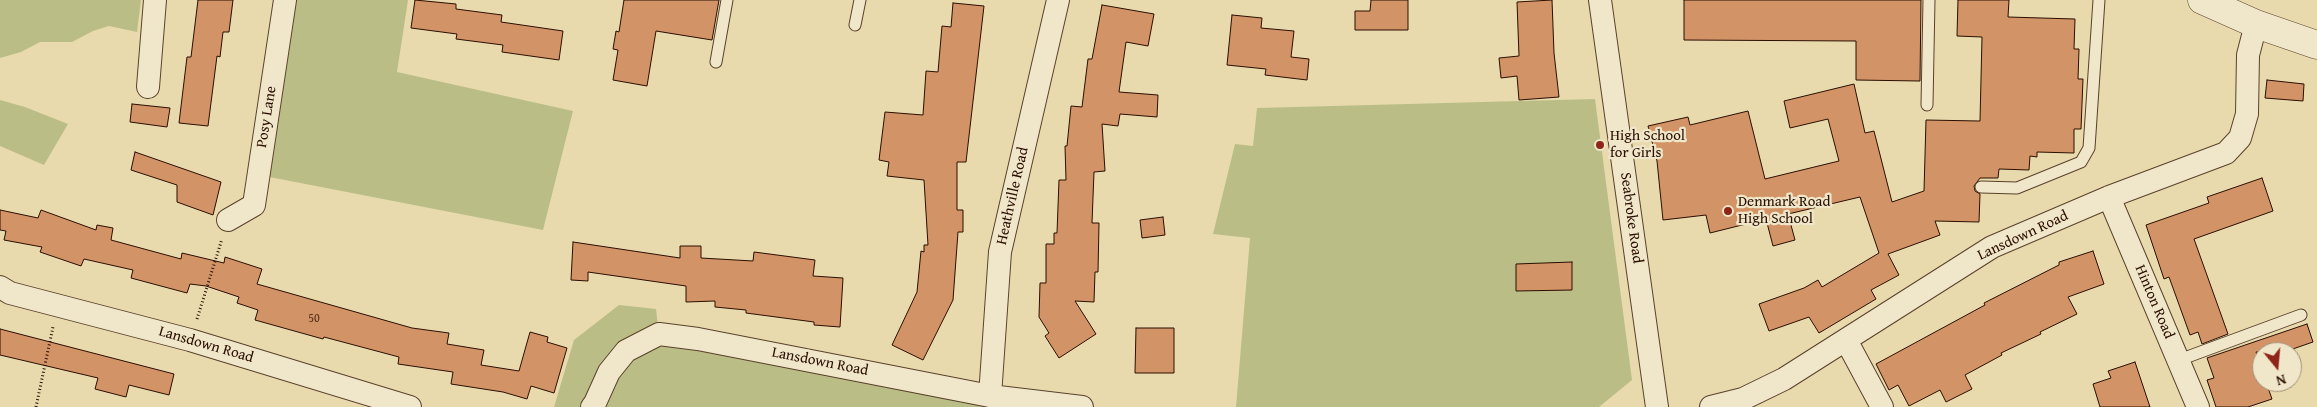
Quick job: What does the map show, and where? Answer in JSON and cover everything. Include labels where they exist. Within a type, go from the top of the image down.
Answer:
[{"type":"street","points":[[148,87],[156,0]]},
{"type":"street","name":"Posy Lane","points":[[228,220],[254,205],[285,0]]},
{"type":"street","name":"Heathville Road","points":[[990,396],[1000,252],[1058,0]]},
{"type":"street","name":"Seabroke Road","points":[[1600,0],[1657,407]]},
{"type":"street","points":[[2202,0],[2256,24],[2317,45]]},
{"type":"street","name":"Lansdown Road","points":[[1711,407],[1743,398],[1784,379],[1992,247],[2109,196],[2226,153],[2240,138],[2247,114],[2248,55],[2256,24]]},
{"type":"street","name":"Hinton Road","points":[[2109,196],[2198,407]]},
{"type":"street","name":"Lansdown Road","points":[[0,287],[10,292],[190,340],[410,407]]},
{"type":"street","name":"Lansdown Road","points":[[592,407],[609,372],[626,351],[659,334],[698,339],[990,396],[1082,407]]},
{"type":"street","points":[[1846,340],[1882,407]]},
{"type":"lane","points":[[716,62],[727,0]]},
{"type":"lane","points":[[855,25],[860,0]]},
{"type":"lane","points":[[1927,105],[1930,0]]},
{"type":"lane","points":[[1981,187],[2016,188],[2081,162],[2089,148],[2100,0]]},
{"type":"lane","points":[[2179,360],[2301,315]]},
{"type":"path","points":[[196,321],[228,220]]},
{"type":"path","points":[[36,407],[54,324]]},
{"type":"green space","points":[[0,0],[141,0],[137,32],[109,26],[93,31],[72,42],[40,42],[21,52],[0,58]]},
{"type":"green space","points":[[285,0],[408,0],[397,72],[573,111],[543,230],[259,175]]},
{"type":"green space","points":[[1595,99],[1632,380],[1599,407],[1236,407],[1250,238],[1213,234],[1235,144],[1253,146],[1257,108]]},
{"type":"green space","points":[[0,100],[25,107],[68,124],[44,165],[0,146]]},
{"type":"green space","points":[[619,305],[656,309],[659,334],[1082,407],[554,407],[574,340]]},
{"type":"building","points":[[198,0],[233,0],[229,32],[223,32],[220,57],[217,56],[208,126],[179,123],[187,57],[191,57]]},
{"type":"building","points":[[415,0],[456,4],[456,9],[502,15],[501,22],[563,31],[559,60],[502,52],[503,45],[456,39],[457,34],[411,28]]},
{"type":"building","points":[[624,0],[719,0],[712,40],[656,31],[647,86],[613,80],[618,50],[613,49],[616,31],[619,32]]},
{"type":"building","points":[[1371,0],[1408,0],[1408,30],[1355,30],[1355,11],[1370,11]]},
{"type":"building","points":[[1552,0],[1554,53],[1559,97],[1519,100],[1517,76],[1501,78],[1499,58],[1519,56],[1517,2]]},
{"type":"building","points":[[1684,0],[1921,0],[1920,81],[1856,80],[1856,41],[1684,40]]},
{"type":"building","points":[[1958,0],[2009,0],[2008,17],[2075,19],[2074,49],[2079,49],[2078,79],[2083,79],[2081,129],[2074,129],[2074,153],[2037,152],[2037,157],[2030,156],[2029,170],[1999,169],[1998,178],[1980,178],[1974,186],[1975,191],[1980,194],[1979,222],[1935,221],[1940,235],[1888,254],[1899,275],[1871,290],[1876,299],[1819,333],[1809,317],[1769,331],[1759,304],[1804,288],[1818,280],[1822,287],[1879,253],[1860,197],[1788,214],[1795,240],[1773,246],[1766,219],[1710,233],[1706,215],[1663,220],[1657,161],[1648,126],[1688,117],[1690,125],[1748,111],[1765,179],[1839,161],[1828,119],[1790,128],[1784,101],[1854,84],[1865,133],[1874,131],[1892,202],[1924,191],[1926,120],[1980,121],[1982,37],[1957,36]]},
{"type":"building","points":[[953,3],[984,6],[966,162],[957,162],[957,210],[963,210],[963,232],[958,232],[953,300],[923,360],[892,345],[917,292],[921,251],[924,252],[924,245],[928,245],[924,180],[887,176],[889,162],[879,160],[885,112],[923,115],[926,71],[938,72],[942,26],[951,27]]},
{"type":"building","points":[[1102,5],[1154,14],[1148,46],[1126,42],[1119,92],[1158,95],[1157,117],[1120,114],[1118,126],[1102,124],[1105,171],[1094,172],[1092,223],[1099,223],[1098,272],[1095,272],[1094,302],[1075,301],[1096,334],[1059,358],[1045,336],[1049,333],[1039,317],[1040,283],[1046,283],[1046,244],[1054,244],[1054,233],[1057,233],[1059,180],[1066,180],[1065,146],[1067,146],[1071,106],[1082,107],[1088,59],[1092,59]]},
{"type":"building","points":[[1232,15],[1262,18],[1261,28],[1294,31],[1291,57],[1309,59],[1307,80],[1265,75],[1266,69],[1227,65]]},
{"type":"building","points":[[2267,80],[2304,84],[2303,101],[2265,98]]},
{"type":"building","points":[[132,104],[170,108],[167,127],[130,122]]},
{"type":"building","points":[[135,152],[221,182],[213,215],[177,202],[177,185],[131,170]]},
{"type":"building","points":[[2262,178],[2273,211],[2194,239],[2228,334],[2202,344],[2198,332],[2190,335],[2169,277],[2164,279],[2146,225],[2209,203],[2207,197]]},
{"type":"building","points":[[0,210],[38,218],[41,210],[96,230],[97,225],[113,228],[111,240],[181,259],[182,253],[224,263],[225,257],[262,269],[257,284],[412,328],[449,333],[447,344],[484,350],[481,365],[519,371],[530,332],[548,337],[547,342],[567,348],[554,393],[531,386],[527,399],[503,392],[451,384],[453,372],[398,364],[399,357],[255,320],[258,310],[237,303],[239,297],[206,286],[190,284],[187,293],[131,278],[133,270],[84,259],[81,266],[40,252],[42,247],[4,240],[6,231],[0,230]]},
{"type":"building","points":[[1163,217],[1165,235],[1142,238],[1140,220]]},
{"type":"building","points":[[573,242],[680,258],[680,246],[701,246],[701,258],[753,261],[754,252],[815,260],[813,276],[843,278],[840,327],[814,325],[814,322],[746,313],[746,310],[715,307],[715,301],[686,302],[686,286],[588,272],[588,281],[571,280]]},
{"type":"building","points":[[2093,251],[2104,284],[2068,297],[2077,314],[2001,353],[2002,355],[1965,375],[1972,389],[1946,402],[1940,390],[1909,406],[1898,385],[1889,390],[1876,364],[1985,305],[1984,303],[2059,265],[2059,262]]},
{"type":"building","points":[[1572,262],[1572,290],[1516,291],[1516,264]]},
{"type":"building","points":[[2307,324],[2313,342],[2302,346],[2302,342],[2254,342]]},
{"type":"building","points":[[1136,328],[1174,328],[1174,373],[1135,373]]},
{"type":"building","points":[[0,329],[174,374],[169,395],[129,385],[126,397],[95,389],[98,378],[0,355]]},
{"type":"building","points":[[2252,343],[2252,392],[2270,392],[2272,399],[2248,407],[2216,407],[2207,380],[2214,378],[2207,358]]},
{"type":"building","points":[[2135,362],[2150,407],[2100,407],[2093,384],[2111,378],[2108,371]]},
{"type":"place","name":"High School for Girls","points":[[1600,145]]},
{"type":"place","name":"Denmark Road High School","points":[[1728,211]]}]
